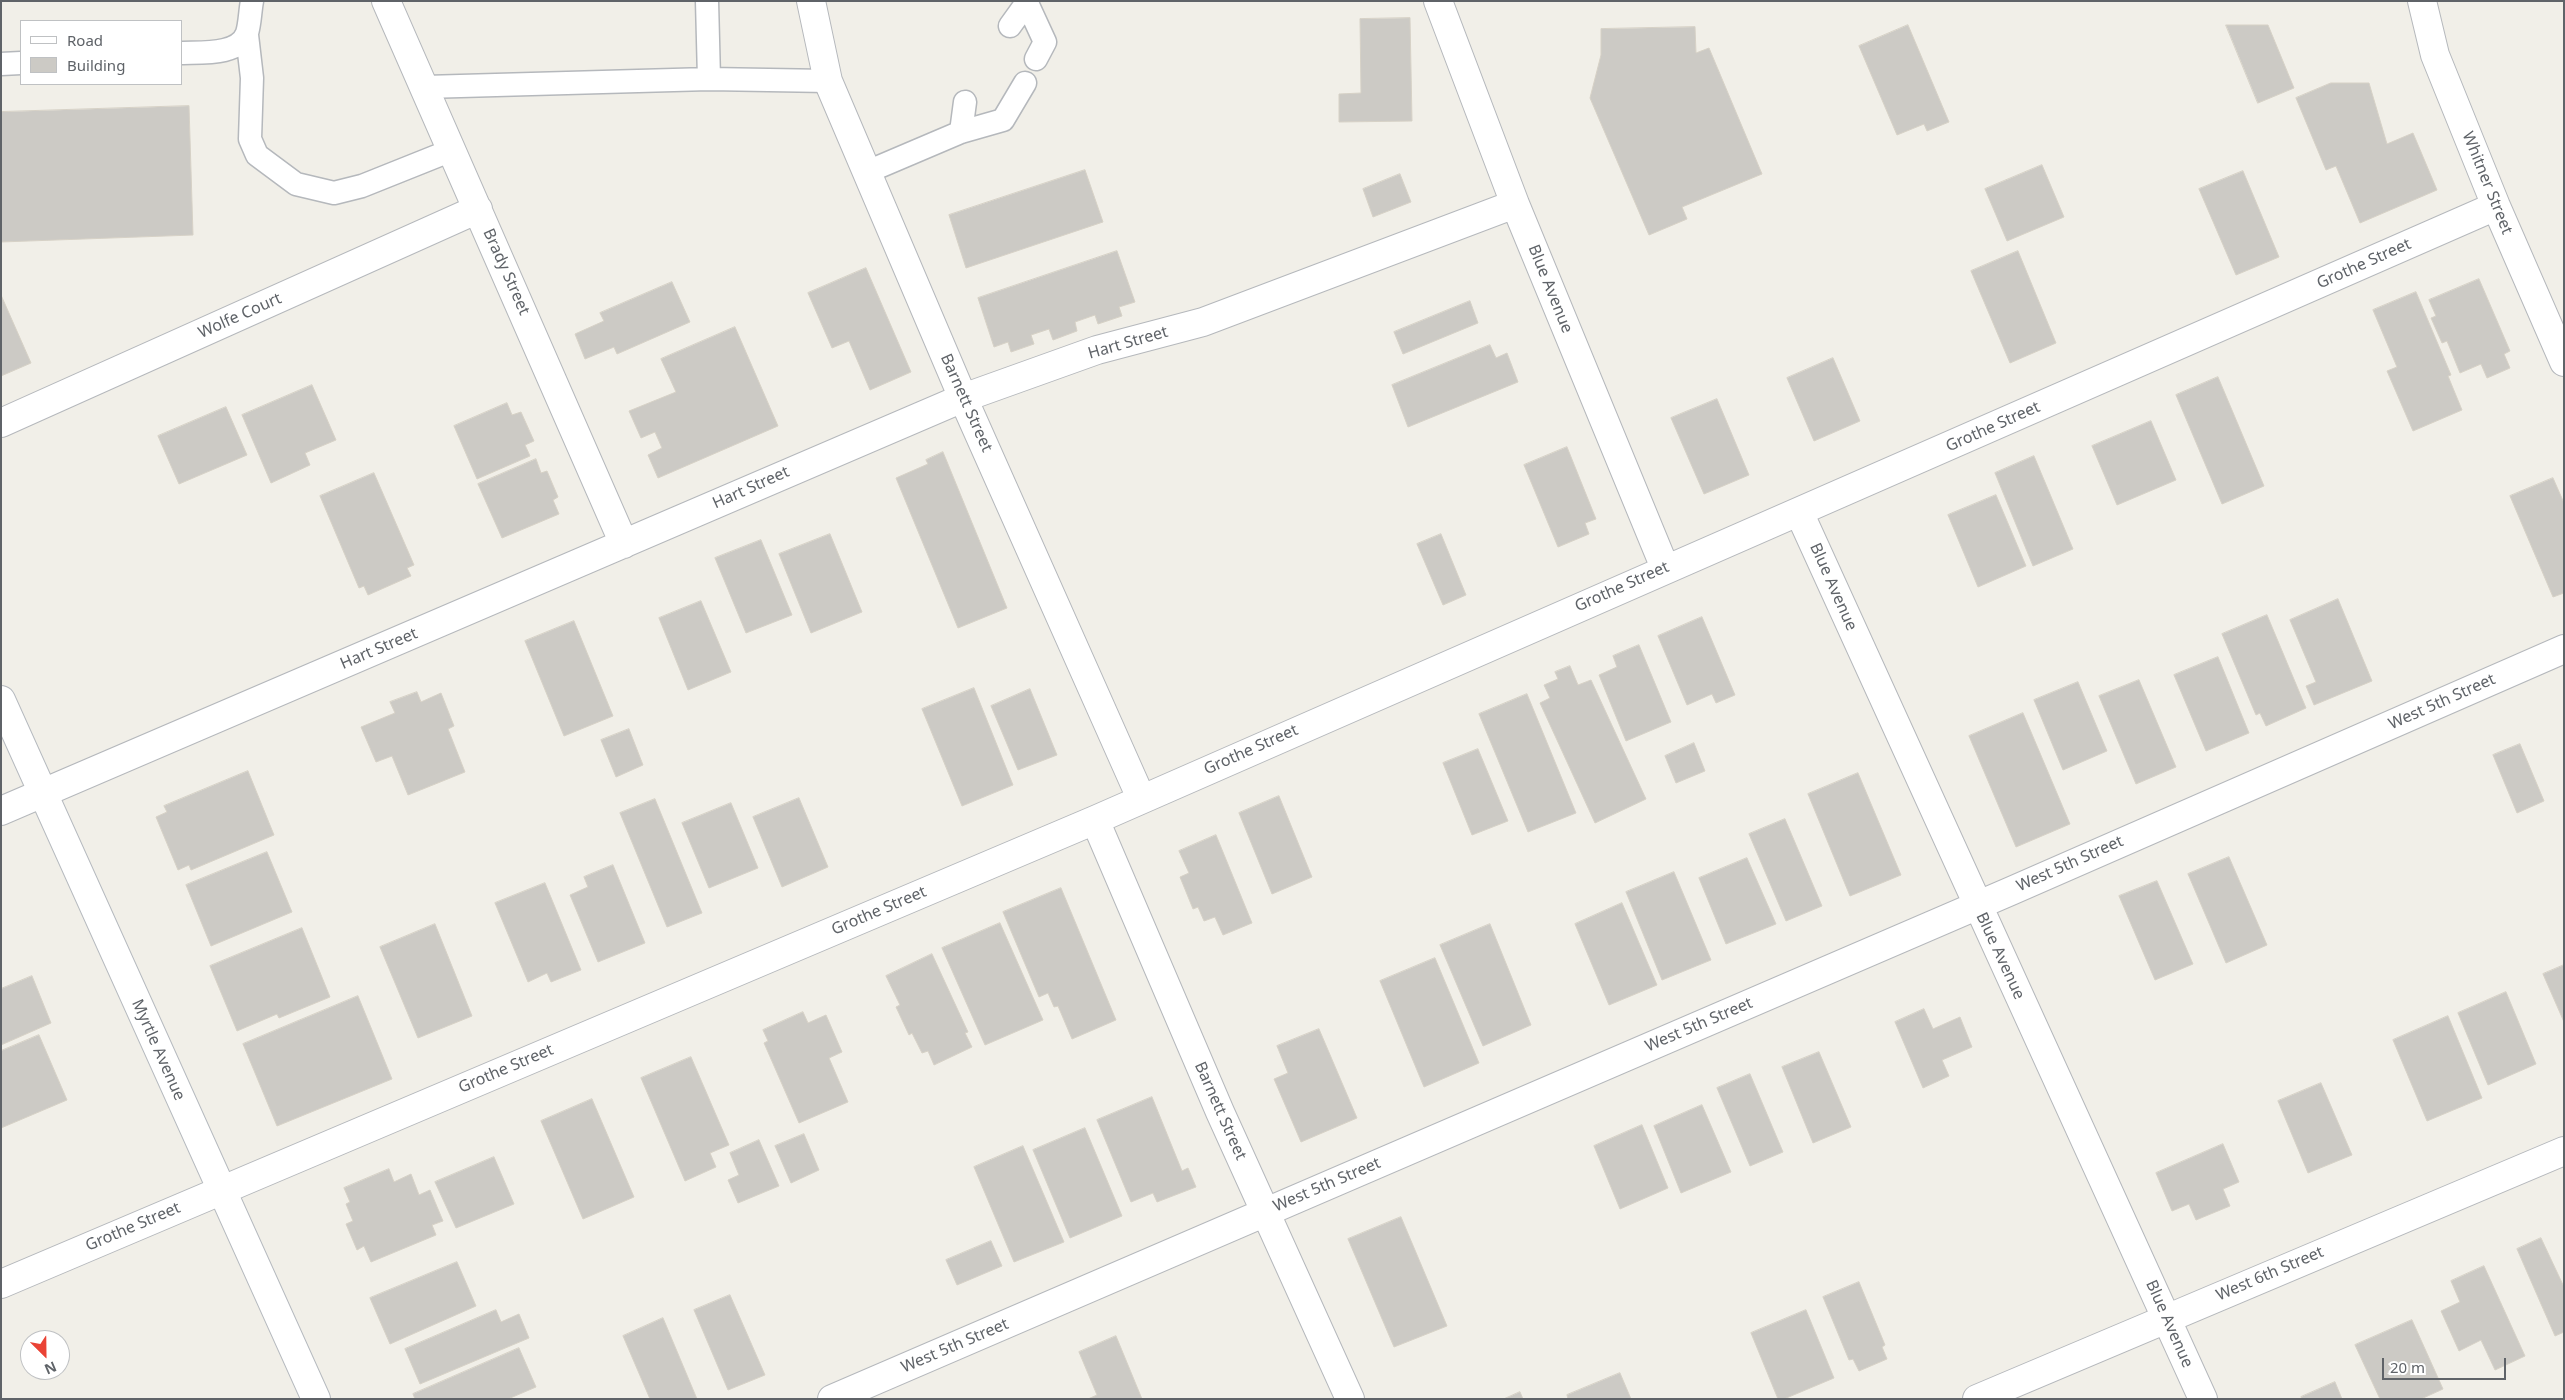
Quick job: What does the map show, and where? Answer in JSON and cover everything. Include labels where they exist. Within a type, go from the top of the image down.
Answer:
[{"type":"street","name":"Brady Street","points":[[386,1],[624,544]]},
{"type":"street","name":"Barnett Street","points":[[811,1],[828,81],[964,398],[1141,798]]},
{"type":"street","name":"Blue Avenue","points":[[1438,1],[1515,204],[1665,568]]},
{"type":"street","name":"Whitner Street","points":[[2422,1],[2435,55],[2496,206],[2564,362]]},
{"type":"street","name":"Hart Street","points":[[1,811],[964,398],[1097,350],[1202,322],[1515,204]]},
{"type":"street","name":"Grothe Street","points":[[1,1284],[1095,820],[1141,798],[1665,568],[1799,512],[2496,206]]},
{"type":"street","name":"Wolfe Court","points":[[1,423],[478,209]]},
{"type":"street","name":"Blue Avenue","points":[[1799,512],[1976,905],[2203,1399]]},
{"type":"street","name":"West 5th Street","points":[[832,1399],[2564,649]]},
{"type":"street","name":"Myrtle Avenue","points":[[1,700],[316,1399]]},
{"type":"street","name":"Barnett Street","points":[[1095,820],[1264,1212],[1350,1399]]},
{"type":"street","name":"West 6th Street","points":[[1976,1399],[2166,1317],[2564,1151]]},
{"type":"lane","points":[[252,1],[246,34],[252,78],[250,139],[257,154],[296,184],[334,193],[362,186],[452,150]]},
{"type":"lane","points":[[707,1],[709,79]]},
{"type":"lane","points":[[1010,26],[1028,2]]},
{"type":"lane","points":[[1028,2],[1045,42],[1036,59]]},
{"type":"lane","points":[[182,53],[218,51],[237,45],[246,34]]},
{"type":"lane","points":[[1,64],[20,63]]},
{"type":"lane","points":[[425,87],[709,79],[828,81]]},
{"type":"lane","points":[[867,172],[962,132],[1003,120],[1025,83]]},
{"type":"lane","points":[[962,132],[966,102]]},
{"type":"building","points":[[1410,18],[1412,121],[1339,122],[1339,94],[1361,93],[1360,19]]},
{"type":"building","points":[[1908,25],[1949,122],[1927,131],[1924,124],[1897,135],[1859,46]]},
{"type":"building","points":[[2226,25],[2268,25],[2294,88],[2258,103]]},
{"type":"building","points":[[1695,27],[1696,53],[1709,48],[1762,174],[1682,207],[1687,219],[1649,235],[1590,98],[1601,55],[1601,29]]},
{"type":"building","points":[[2331,83],[2369,83],[2387,144],[2413,133],[2437,190],[2360,223],[2336,166],[2326,170],[2296,98]]},
{"type":"building","points":[[189,106],[193,235],[1,242],[1,112]]},
{"type":"building","points":[[2042,165],[2064,217],[2007,241],[1985,189]]},
{"type":"building","points":[[1085,170],[1103,222],[966,268],[949,215]]},
{"type":"building","points":[[2243,171],[2279,257],[2236,275],[2199,189]]},
{"type":"building","points":[[1400,174],[1411,202],[1373,217],[1363,189]]},
{"type":"building","points":[[1117,251],[1135,302],[1119,307],[1122,316],[1098,324],[1095,315],[1075,322],[1077,331],[1053,340],[1049,329],[1031,335],[1034,344],[1011,352],[1008,342],[994,347],[978,298]]},
{"type":"building","points":[[2018,251],[2056,343],[2010,363],[1971,271]]},
{"type":"building","points":[[866,268],[911,372],[870,390],[849,341],[832,348],[808,293]]},
{"type":"building","points":[[2479,279],[2510,351],[2504,354],[2510,368],[2487,378],[2481,364],[2460,373],[2447,341],[2442,343],[2431,318],[2436,316],[2429,300]]},
{"type":"building","points":[[672,282],[690,322],[617,354],[614,347],[585,359],[575,334],[604,321],[600,313]]},
{"type":"building","points":[[2416,292],[2451,375],[2448,376],[2462,410],[2413,431],[2387,371],[2397,367],[2373,310]]},
{"type":"building","points":[[1,295],[31,363],[1,376]]},
{"type":"building","points":[[1470,301],[1478,323],[1403,354],[1394,332]]},
{"type":"building","points":[[735,327],[778,426],[658,478],[648,455],[662,448],[655,432],[641,438],[629,411],[676,392],[661,359]]},
{"type":"building","points":[[1490,345],[1496,358],[1507,353],[1518,382],[1408,427],[1392,385]]},
{"type":"building","points":[[1833,358],[1860,421],[1814,441],[1787,378]]},
{"type":"building","points":[[2218,377],[2264,486],[2222,504],[2176,395]]},
{"type":"building","points":[[312,385],[336,440],[305,453],[310,465],[271,483],[242,415]]},
{"type":"building","points":[[1717,399],[1749,475],[1704,494],[1671,418]]},
{"type":"building","points":[[507,403],[512,415],[521,412],[534,441],[525,445],[530,456],[477,479],[454,426]]},
{"type":"building","points":[[226,407],[247,455],[179,484],[158,436]]},
{"type":"building","points":[[2151,421],[2176,480],[2117,505],[2092,446]]},
{"type":"building","points":[[1567,447],[1596,519],[1585,523],[1589,534],[1558,547],[1524,465]]},
{"type":"building","points":[[943,452],[1007,608],[958,628],[896,478],[928,464],[926,460]]},
{"type":"building","points":[[2034,456],[2073,549],[2033,566],[1995,473]]},
{"type":"building","points":[[536,459],[541,473],[547,471],[558,497],[553,500],[559,514],[502,538],[478,484]]},
{"type":"building","points":[[374,473],[414,565],[407,568],[411,576],[368,595],[364,586],[359,588],[320,496]]},
{"type":"building","points":[[2553,478],[2564,503],[2564,593],[2553,597],[2510,496]]},
{"type":"building","points":[[1996,495],[2026,566],[1978,587],[1948,515]]},
{"type":"building","points":[[830,534],[862,612],[811,633],[779,554]]},
{"type":"building","points":[[1441,534],[1466,595],[1443,605],[1417,544]]},
{"type":"building","points":[[761,540],[792,615],[746,633],[715,558]]},
{"type":"building","points":[[2338,599],[2372,681],[2314,705],[2306,686],[2316,682],[2290,620]]},
{"type":"building","points":[[701,601],[731,672],[688,690],[659,618]]},
{"type":"building","points":[[2267,615],[2306,708],[2266,726],[2260,713],[2256,715],[2222,634]]},
{"type":"building","points":[[1702,617],[1735,695],[1716,703],[1712,694],[1687,705],[1658,636]]},
{"type":"building","points":[[574,621],[613,716],[564,736],[525,641]]},
{"type":"building","points":[[1639,645],[1671,722],[1626,741],[1599,675],[1617,667],[1613,656]]},
{"type":"building","points":[[2218,657],[2249,733],[2206,751],[2174,675]]},
{"type":"building","points":[[1570,666],[1578,685],[1591,680],[1646,799],[1595,823],[1540,703],[1550,698],[1544,685],[1558,679],[1555,672]]},
{"type":"building","points":[[2139,680],[2176,767],[2136,784],[2099,696]]},
{"type":"building","points":[[2078,682],[2107,751],[2063,770],[2034,700]]},
{"type":"building","points":[[974,688],[1013,785],[962,806],[922,709]]},
{"type":"building","points":[[1030,689],[1057,755],[1018,770],[991,706]]},
{"type":"building","points":[[417,692],[421,702],[441,693],[454,726],[448,729],[465,772],[408,795],[392,756],[376,762],[361,727],[395,713],[390,702]]},
{"type":"building","points":[[1527,694],[1576,813],[1528,832],[1479,714]]},
{"type":"building","points":[[2023,713],[2070,824],[2016,847],[1969,736]]},
{"type":"building","points":[[629,729],[643,765],[616,777],[601,740]]},
{"type":"building","points":[[1694,743],[1705,771],[1676,783],[1665,756]]},
{"type":"building","points":[[2520,744],[2544,801],[2517,813],[2493,755]]},
{"type":"building","points":[[1478,749],[1508,821],[1472,835],[1443,763]]},
{"type":"building","points":[[248,771],[274,835],[191,870],[189,865],[178,870],[156,817],[167,812],[164,806]]},
{"type":"building","points":[[1858,773],[1901,875],[1850,896],[1808,794]]},
{"type":"building","points":[[1279,796],[1312,877],[1272,894],[1239,813]]},
{"type":"building","points":[[799,798],[828,867],[782,887],[753,817]]},
{"type":"building","points":[[655,799],[702,913],[667,927],[620,813]]},
{"type":"building","points":[[731,803],[758,868],[709,888],[682,823]]},
{"type":"building","points":[[1785,819],[1822,906],[1786,921],[1749,834]]},
{"type":"building","points":[[1216,835],[1252,923],[1223,935],[1215,917],[1204,921],[1198,907],[1193,909],[1180,877],[1189,873],[1179,851]]},
{"type":"building","points":[[267,852],[292,912],[211,946],[186,885]]},
{"type":"building","points":[[2229,857],[2267,945],[2226,963],[2188,874]]},
{"type":"building","points":[[1747,858],[1776,924],[1726,944],[1699,878]]},
{"type":"building","points":[[613,865],[645,943],[598,962],[570,895],[588,887],[584,877]]},
{"type":"building","points":[[1674,872],[1711,960],[1662,980],[1626,892]]},
{"type":"building","points":[[2157,881],[2193,964],[2155,980],[2119,896]]},
{"type":"building","points":[[545,883],[581,970],[551,982],[547,973],[528,982],[495,903]]},
{"type":"building","points":[[1061,888],[1116,1020],[1072,1039],[1058,1006],[1054,1007],[1048,993],[1039,997],[1003,912]]},
{"type":"building","points":[[1622,903],[1657,985],[1609,1005],[1575,924]]},
{"type":"building","points":[[1000,923],[1043,1020],[985,1045],[942,948]]},
{"type":"building","points":[[435,924],[472,1016],[418,1038],[380,947]]},
{"type":"building","points":[[1490,924],[1531,1025],[1483,1046],[1440,945]]},
{"type":"building","points":[[302,928],[330,997],[279,1018],[277,1014],[237,1031],[210,966]]},
{"type":"building","points":[[932,954],[968,1032],[965,1033],[972,1047],[934,1065],[928,1051],[922,1053],[912,1033],[909,1035],[896,1007],[900,1005],[886,976]]},
{"type":"building","points":[[1435,958],[1479,1063],[1424,1087],[1380,981]]},
{"type":"building","points":[[2564,965],[2564,1022],[2543,974]]},
{"type":"building","points":[[32,976],[51,1023],[1,1045],[1,989]]},
{"type":"building","points":[[2506,992],[2536,1064],[2488,1085],[2458,1013]]},
{"type":"building","points":[[358,996],[392,1079],[277,1126],[243,1044]]},
{"type":"building","points":[[1924,1009],[1933,1029],[1960,1017],[1972,1047],[1942,1060],[1949,1076],[1923,1088],[1895,1022]]},
{"type":"building","points":[[803,1012],[808,1023],[826,1015],[842,1052],[829,1058],[848,1102],[799,1123],[764,1043],[768,1041],[763,1030]]},
{"type":"building","points":[[2448,1016],[2482,1098],[2427,1121],[2393,1040]]},
{"type":"building","points":[[1319,1029],[1357,1118],[1301,1142],[1274,1079],[1288,1073],[1277,1046]]},
{"type":"building","points":[[39,1035],[67,1100],[1,1128],[1,1051]]},
{"type":"building","points":[[1819,1052],[1851,1127],[1813,1143],[1782,1067]]},
{"type":"building","points":[[691,1057],[729,1145],[710,1153],[716,1167],[685,1181],[641,1078]]},
{"type":"building","points":[[1750,1074],[1783,1152],[1750,1166],[1717,1088]]},
{"type":"building","points":[[2321,1083],[2352,1155],[2308,1173],[2278,1101]]},
{"type":"building","points":[[1152,1097],[1182,1171],[1188,1168],[1196,1187],[1157,1202],[1153,1193],[1131,1202],[1097,1120]]},
{"type":"building","points":[[592,1099],[634,1197],[583,1219],[541,1121]]},
{"type":"building","points":[[1702,1105],[1731,1172],[1681,1193],[1654,1126]]},
{"type":"building","points":[[1642,1125],[1668,1188],[1620,1209],[1594,1146]]},
{"type":"building","points":[[1085,1128],[1122,1216],[1070,1238],[1033,1150]]},
{"type":"building","points":[[804,1134],[819,1170],[791,1183],[775,1146]]},
{"type":"building","points":[[759,1140],[779,1186],[738,1203],[728,1180],[739,1175],[730,1153]]},
{"type":"building","points":[[2223,1144],[2239,1182],[2223,1189],[2230,1206],[2196,1220],[2189,1204],[2172,1211],[2156,1173]]},
{"type":"building","points":[[1023,1146],[1064,1242],[1014,1262],[974,1167]]},
{"type":"building","points":[[494,1157],[514,1204],[456,1228],[435,1182]]},
{"type":"building","points":[[389,1169],[394,1182],[411,1174],[419,1195],[430,1190],[443,1221],[432,1225],[436,1235],[371,1262],[364,1246],[357,1250],[346,1224],[353,1221],[346,1204],[350,1202],[344,1188]]},
{"type":"building","points":[[1401,1217],[1447,1326],[1394,1347],[1348,1239]]},
{"type":"building","points":[[2541,1238],[2564,1287],[2564,1332],[2555,1336],[2517,1249]]},
{"type":"building","points":[[991,1241],[1002,1266],[957,1285],[946,1260]]},
{"type":"building","points":[[457,1262],[476,1306],[390,1344],[370,1298]]},
{"type":"building","points":[[2484,1266],[2525,1356],[2495,1370],[2481,1340],[2459,1351],[2441,1311],[2460,1302],[2451,1281]]},
{"type":"building","points":[[1859,1282],[1885,1345],[1882,1347],[1887,1359],[1859,1371],[1853,1359],[1849,1360],[1823,1297]]},
{"type":"building","points":[[730,1295],[765,1375],[728,1390],[694,1310]]},
{"type":"building","points":[[496,1310],[501,1322],[519,1314],[529,1338],[420,1384],[405,1349]]},
{"type":"building","points":[[1806,1310],[1834,1378],[1784,1399],[1778,1399],[1751,1333]]},
{"type":"building","points":[[663,1318],[697,1399],[650,1399],[623,1336]]},
{"type":"building","points":[[2412,1320],[2443,1389],[2421,1399],[2380,1399],[2355,1345]]},
{"type":"building","points":[[1116,1336],[1142,1399],[1088,1399],[1097,1395],[1079,1352]]},
{"type":"building","points":[[519,1348],[536,1387],[508,1399],[415,1399],[413,1394]]},
{"type":"building","points":[[1620,1373],[1631,1399],[1568,1399],[1567,1395]]},
{"type":"building","points":[[2335,1382],[2342,1399],[2302,1399],[2301,1397]]},
{"type":"building","points":[[1520,1392],[1523,1399],[1504,1399]]}]
